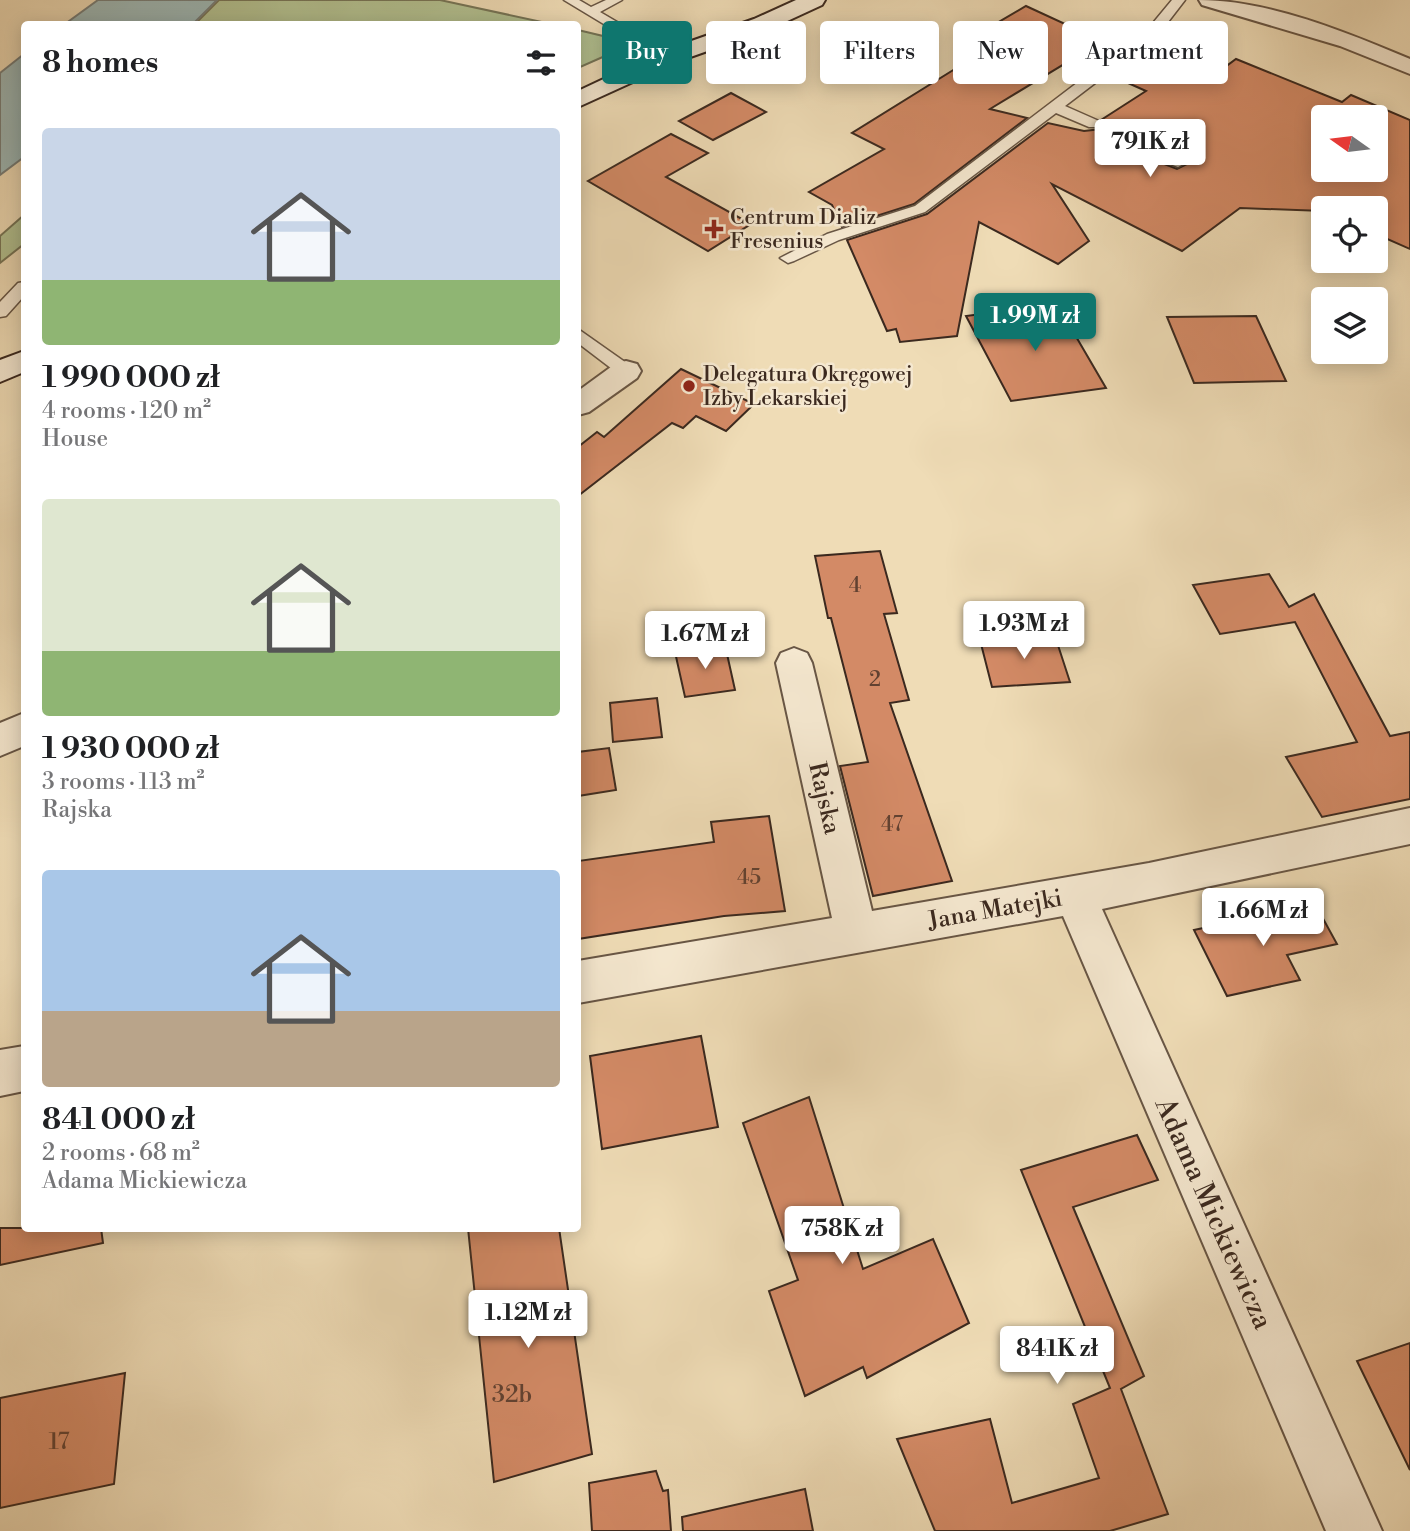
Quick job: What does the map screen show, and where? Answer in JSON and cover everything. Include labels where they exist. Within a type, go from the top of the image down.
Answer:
[{"type":"street","points":[[692,43],[761,0]]},
{"type":"street","points":[[692,49],[762,24],[814,0]]},
{"type":"street","points":[[1210,0],[1348,41],[1410,67]]},
{"type":"street","points":[[581,99],[612,84]]},
{"type":"street","points":[[0,372],[21,362]]},
{"type":"street","points":[[581,403],[626,371]]},
{"type":"street","name":"Rajska","points":[[794,663],[857,934]]},
{"type":"street","points":[[0,740],[21,730]]},
{"type":"street","name":"Jana Matejki","points":[[581,981],[1075,895],[1410,826]]},
{"type":"street","name":"Adama Mickiewicza","points":[[1075,895],[1354,1531]]},
{"type":"street","points":[[0,1073],[21,1070]]},
{"type":"lane","points":[[570,0],[607,21]]},
{"type":"lane","points":[[590,12],[616,0]]},
{"type":"lane","points":[[788,258],[833,237],[920,209],[1153,32],[1179,0]]},
{"type":"lane","points":[[1053,106],[1094,124]]},
{"type":"lane","points":[[0,312],[21,290]]},
{"type":"lane","points":[[581,337],[626,371]]},
{"type":"green space","points":[[219,0],[440,0],[537,21],[198,21]]},
{"type":"green space","points":[[581,31],[602,36],[602,57],[581,67]]},
{"type":"green space","points":[[21,218],[21,246],[0,263],[0,236]]},
{"type":"water","points":[[98,0],[217,0],[196,21],[69,21]]},
{"type":"water","points":[[21,56],[21,159],[0,175],[0,73]]},
{"type":"building","points":[[1026,6],[1062,23],[1062,65],[1048,74],[1048,21],[1000,21]]},
{"type":"building","points":[[1236,59],[1342,102],[1351,95],[1375,105],[1311,105],[1311,182],[1388,182],[1388,111],[1410,120],[1410,249],[1388,239],[1388,196],[1311,196],[1311,211],[1240,208],[1182,251],[1052,184],[1089,241],[1058,264],[979,222],[957,336],[900,342],[896,329],[887,331],[847,240],[927,214],[1048,123],[1084,131],[1101,129],[1101,120],[1146,91],[1130,84],[1228,84],[1228,65]],"holes":[[[1166,151],[1187,164],[1177,169],[1159,162],[1158,152]]]},
{"type":"building","points":[[953,70],[953,84],[1031,84],[990,109],[1027,118],[914,204],[842,227],[832,205],[809,192],[884,149],[852,133],[931,84],[939,84],[939,79]]},
{"type":"building","points":[[731,93],[766,112],[713,140],[679,121]]},
{"type":"building","points":[[671,134],[708,153],[666,177],[751,224],[708,251],[588,181]]},
{"type":"building","points":[[1057,304],[1106,388],[1011,401],[966,316]]},
{"type":"building","points":[[1256,316],[1286,381],[1194,383],[1167,317]]},
{"type":"building","points":[[681,369],[754,404],[726,431],[696,416],[683,428],[672,423],[581,494],[581,445],[597,432],[604,437]]},
{"type":"building","points":[[880,551],[897,613],[884,614],[909,700],[890,703],[952,881],[873,896],[840,766],[868,762],[831,618],[828,618],[815,556]]},
{"type":"building","points":[[1269,574],[1289,607],[1314,594],[1390,736],[1410,732],[1410,799],[1322,817],[1286,757],[1357,742],[1295,622],[1220,634],[1193,585]]},
{"type":"building","points":[[1055,636],[1070,682],[992,687],[980,640]]},
{"type":"building","points":[[725,645],[735,690],[685,697],[675,652]]},
{"type":"building","points":[[657,698],[662,737],[613,742],[610,703]]},
{"type":"building","points":[[609,748],[616,790],[581,796],[581,752]]},
{"type":"building","points":[[769,816],[785,911],[724,916],[581,939],[581,861],[714,842],[711,822]]},
{"type":"building","points":[[1315,904],[1337,944],[1287,955],[1300,980],[1227,996],[1194,930]]},
{"type":"building","points":[[701,1036],[718,1127],[602,1149],[590,1056]]},
{"type":"building","points":[[809,1097],[863,1269],[933,1239],[969,1323],[867,1378],[863,1367],[805,1396],[769,1291],[798,1280],[743,1123]]},
{"type":"building","points":[[1137,1135],[1158,1180],[1073,1207],[1144,1376],[1121,1389],[1168,1514],[1110,1531],[935,1531],[897,1439],[990,1419],[1012,1503],[1099,1478],[1073,1404],[1110,1388],[1021,1170]]},
{"type":"building","points":[[0,1228],[21,1228],[21,1232],[102,1232],[103,1243],[0,1265]]},
{"type":"building","points":[[468,1232],[560,1232],[592,1454],[494,1482]]},
{"type":"building","points":[[1410,1343],[1410,1470],[1357,1361]]},
{"type":"building","points":[[125,1373],[114,1484],[0,1508],[0,1398]]},
{"type":"building","points":[[656,1471],[663,1491],[668,1490],[671,1531],[592,1531],[589,1483]]},
{"type":"building","points":[[805,1489],[813,1531],[683,1531],[682,1517]]},
{"type":"place","name":"Centrum Dializ Fresenius","points":[[714,229]]},
{"type":"place","name":"Delegatura Okręgowej Izby Lekarskiej","points":[[689,386]]}]
